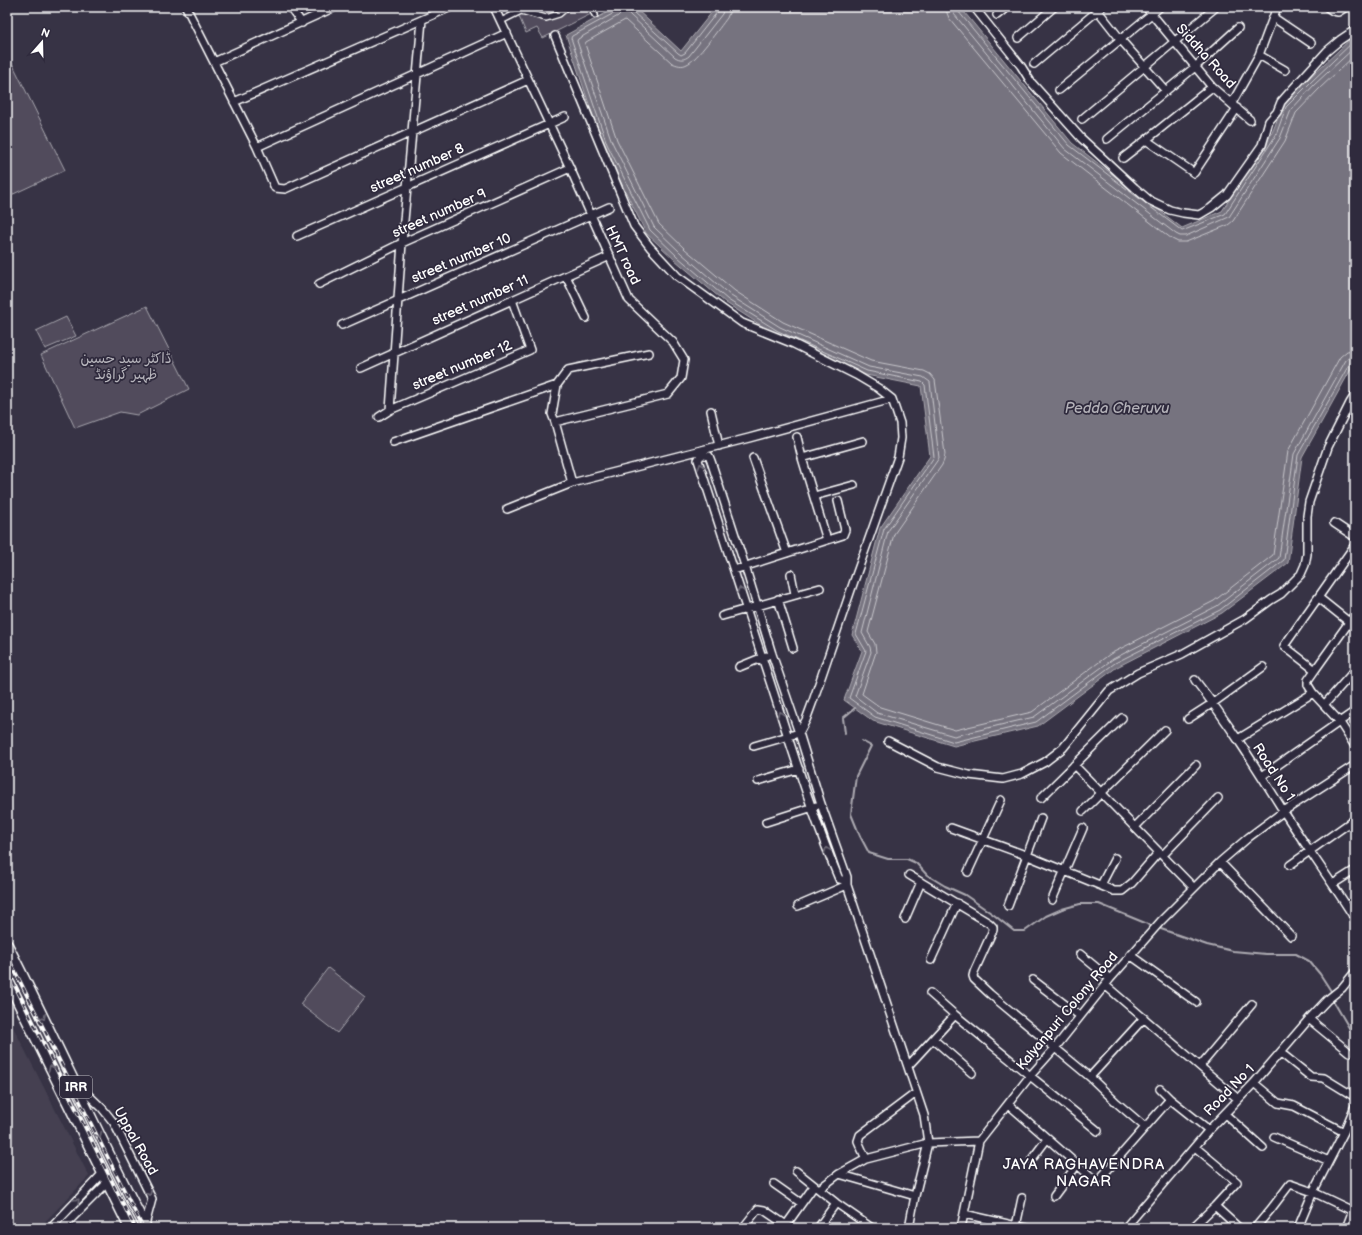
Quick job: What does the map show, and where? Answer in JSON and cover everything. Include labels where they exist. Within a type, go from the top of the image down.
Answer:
[{"type":"main road","name":"IRR","points":[[7,945],[32,993],[120,1177],[146,1226]]},
{"type":"main road","name":"IRR","points":[[7,980],[130,1228]]},
{"type":"main road","points":[[16,998],[32,993]]},
{"type":"street","points":[[186,7],[257,147],[275,188],[284,189],[528,80]]},
{"type":"street","points":[[290,7],[302,23]]},
{"type":"street","points":[[214,62],[335,7]]},
{"type":"street","points":[[234,102],[450,7]]},
{"type":"street","name":"HMT road","points":[[494,7],[570,168],[629,300],[673,342],[684,360],[681,378],[668,394],[555,422]]},
{"type":"street","points":[[501,20],[522,9],[546,18],[559,14],[568,7]]},
{"type":"street","points":[[591,7],[595,15]]},
{"type":"street","points":[[974,7],[1021,66],[1031,82],[1046,99],[1081,138],[1135,188],[1150,200],[1170,210],[1199,215],[1211,208],[1227,195],[1262,144],[1269,121],[1277,112],[1281,102],[1328,51],[1340,40],[1355,30]]},
{"type":"street","points":[[997,15],[1007,7]]},
{"type":"street","points":[[1018,38],[1054,7]]},
{"type":"street","name":"Siddha Road","points":[[1146,7],[1212,87],[1250,120]]},
{"type":"street","points":[[1060,90],[1160,7]]},
{"type":"street","points":[[1082,119],[1175,43],[1216,7]]},
{"type":"street","points":[[1146,140],[1194,173],[1234,105],[1259,55],[1277,7]]},
{"type":"street","points":[[1327,7],[1338,12],[1346,7]]},
{"type":"street","points":[[1034,64],[1098,8],[1121,40],[1166,91]]},
{"type":"street","points":[[1274,18],[1311,43]]},
{"type":"street","points":[[390,410],[411,132],[422,20]]},
{"type":"street","points":[[1107,139],[1195,67],[1238,28]]},
{"type":"street","points":[[257,147],[507,33]]},
{"type":"street","points":[[555,36],[634,226],[650,247],[677,276],[742,323],[794,344],[856,375],[878,388],[892,399],[900,423],[901,438],[898,457],[854,580],[814,701],[806,720],[798,733],[754,746]]},
{"type":"street","points":[[1259,55],[1286,70]]},
{"type":"street","points":[[1123,158],[1212,87]]},
{"type":"street","name":"street number 8","points":[[297,236],[565,117]]},
{"type":"street","name":"street number 9","points":[[319,284],[402,243],[570,168]]},
{"type":"street","name":"street number 10","points":[[342,325],[609,207]]},
{"type":"street","name":"street number 11","points":[[361,368],[610,256]]},
{"type":"street","points":[[566,276],[586,318]]},
{"type":"street","name":"street number 12","points":[[379,417],[390,410],[530,350],[512,300]]},
{"type":"street","points":[[572,483],[552,414],[557,385],[568,370],[649,352]]},
{"type":"street","points":[[393,442],[557,385]]},
{"type":"street","points":[[888,741],[938,767],[968,775],[1003,779],[1022,774],[1045,762],[1064,748],[1109,691],[1119,684],[1138,673],[1182,654],[1232,627],[1281,594],[1301,574],[1305,565],[1309,502],[1328,447],[1355,395]]},
{"type":"street","points":[[507,509],[572,483],[719,446],[892,399]]},
{"type":"street","points":[[711,411],[719,446]]},
{"type":"street","points":[[797,436],[802,458],[827,540]]},
{"type":"street","points":[[802,458],[863,441]]},
{"type":"street","points":[[847,883],[839,879],[812,808],[698,460],[701,455],[709,456],[745,566],[756,605],[821,804],[847,877],[847,883],[924,1115],[928,1143],[909,1228]]},
{"type":"street","points":[[753,458],[787,553]]},
{"type":"street","points":[[814,496],[854,485]]},
{"type":"street","points":[[710,496],[721,493]]},
{"type":"street","points":[[734,570],[843,535],[846,530],[838,501]]},
{"type":"street","points":[[1334,523],[1355,537]]},
{"type":"street","points":[[1315,670],[1284,646],[1355,545]]},
{"type":"street","points":[[791,574],[795,594]]},
{"type":"street","points":[[722,616],[756,605],[820,588]]},
{"type":"street","points":[[1319,598],[1349,622]]},
{"type":"street","points":[[778,599],[793,648]]},
{"type":"street","points":[[1355,614],[1308,680],[1308,685],[1339,721],[1355,746]]},
{"type":"street","points":[[739,667],[772,654]]},
{"type":"street","points":[[1188,719],[1213,703],[1262,667]]},
{"type":"street","points":[[1324,705],[1355,670]]},
{"type":"street","name":"Road No 1","points":[[1195,680],[1238,739],[1355,919]]},
{"type":"street","points":[[1238,739],[1313,692]]},
{"type":"street","points":[[1262,776],[1355,711]]},
{"type":"street","points":[[1041,798],[1122,718]]},
{"type":"street","points":[[1083,811],[1165,730]]},
{"type":"street","points":[[1074,765],[1194,888]]},
{"type":"street","points":[[1135,827],[1196,765]]},
{"type":"street","name":"Kalyanpuri Colony Road","points":[[979,1141],[1030,1076],[1055,1048],[1130,956],[1150,933],[1220,862],[1249,837],[1284,811],[1355,766]]},
{"type":"street","points":[[758,781],[799,769]]},
{"type":"street","points":[[950,828],[1028,856],[1114,891],[1122,891],[1132,883],[1218,798]]},
{"type":"street","points":[[968,872],[1001,800]]},
{"type":"street","points":[[766,822],[821,804]]},
{"type":"street","points":[[1008,906],[1041,818]]},
{"type":"street","points":[[1290,865],[1355,819]]},
{"type":"street","points":[[1052,900],[1083,828]]},
{"type":"street","points":[[1100,885],[1115,858]]},
{"type":"street","points":[[1220,862],[1291,936]]},
{"type":"street","points":[[1333,884],[1355,870]]},
{"type":"street","points":[[909,875],[957,903],[993,927],[974,972],[974,979],[1090,1077],[1145,1127]]},
{"type":"street","points":[[905,919],[921,882]]},
{"type":"street","points":[[798,906],[847,883]]},
{"type":"street","points":[[931,960],[957,903]]},
{"type":"street","points":[[1080,954],[1144,1018],[1238,1099]]},
{"type":"street","points":[[1130,956],[1196,1002]]},
{"type":"street","name":"Road No 1","points":[[1124,1228],[1209,1130],[1281,1053],[1309,1019],[1327,1000],[1342,988],[1355,972]]},
{"type":"street","points":[[1033,980],[1080,1016]]},
{"type":"street","points":[[930,994],[1098,1131]]},
{"type":"street","points":[[1200,1066],[1252,1004]]},
{"type":"street","points":[[908,1066],[955,1015]]},
{"type":"street","points":[[1090,1077],[1144,1018]]},
{"type":"street","points":[[1309,1019],[1349,1052]]},
{"type":"street","points":[[933,1039],[972,1073]]},
{"type":"street","points":[[1281,1053],[1311,1077],[1324,1078],[1355,1097]]},
{"type":"street","name":"Uppal Road","points":[[74,1081],[102,1108],[114,1123],[152,1199],[146,1226]]},
{"type":"street","points":[[1254,1083],[1278,1103],[1294,1106],[1344,1132]]},
{"type":"street","points":[[1160,1090],[1209,1130]]},
{"type":"street","points":[[866,1159],[858,1141],[860,1135],[916,1093]]},
{"type":"street","points":[[1008,1104],[1097,1182],[1170,1099]]},
{"type":"street","points":[[1298,1228],[1313,1192],[1344,1132],[1355,1106]]},
{"type":"street","points":[[1225,1114],[1263,1148]]},
{"type":"street","points":[[1274,1137],[1329,1161]]},
{"type":"street","points":[[1032,1159],[1047,1139]]},
{"type":"street","points":[[743,1228],[758,1209],[764,1210],[785,1226],[801,1203],[817,1187],[866,1159],[928,1143],[979,1141],[961,1228]]},
{"type":"street","points":[[1192,1228],[1237,1182],[1195,1147]]},
{"type":"street","points":[[1054,1196],[1078,1165]]},
{"type":"street","points":[[796,1171],[836,1203],[872,1228]]},
{"type":"street","points":[[839,1174],[915,1196]]},
{"type":"street","points":[[51,1228],[105,1178]]},
{"type":"street","points":[[62,1228],[105,1178]]},
{"type":"street","points":[[774,1184],[801,1203]]},
{"type":"street","points":[[1255,1228],[1290,1184],[1354,1209],[1346,1228]]},
{"type":"street","points":[[1016,1226],[1022,1198]]},
{"type":"street","points":[[818,1228],[836,1203]]},
{"type":"street","points":[[1215,1206],[1239,1228]]},
{"type":"street","points":[[964,1214],[1026,1228]]},
{"type":"shaded area","points":[[7,1015],[89,1176],[39,1228],[7,1228]]},
{"type":"green space","points":[[515,7],[603,7],[596,10],[599,15],[594,18],[591,14],[543,38],[537,28],[526,33]]},
{"type":"green space","points":[[11,61],[65,170],[7,197],[7,62]]},
{"type":"green space","name":"ڈاکٹر سید حسین ظہیر گراؤنڈ","points":[[147,306],[189,389],[137,415],[120,412],[75,428],[41,355]]},
{"type":"green space","points":[[66,317],[76,336],[45,349],[36,331]]},
{"type":"green space","points":[[328,968],[365,997],[337,1033],[300,1004]]},
{"type":"water","name":"Pedda Cheruvu","points":[[617,7],[634,7],[681,51],[716,7],[960,7],[1072,143],[1182,228],[1222,211],[1272,133],[1283,105],[1308,79],[1355,35],[1355,362],[1302,457],[1288,563],[1222,613],[1117,667],[1038,726],[954,746],[873,721],[844,700],[862,651],[852,635],[880,528],[930,456],[921,386],[866,375],[776,335],[726,303],[675,260],[646,233],[603,146],[566,35]]},
{"type":"waterway","points":[[845,733],[843,718],[855,708]]},
{"type":"waterway","points":[[862,741],[871,746],[856,776],[851,814],[869,853],[888,859],[907,859],[916,863],[927,875],[945,886],[965,895],[1014,931],[1025,931],[1046,916],[1062,909],[1080,904],[1099,904],[1150,925]]},
{"type":"waterway","points":[[1161,929],[1207,945],[1233,951],[1266,954],[1296,954],[1309,961],[1331,991]]},
{"type":"waterway","points":[[1334,1002],[1355,1038]]},
{"type":"railway","points":[[7,955],[143,1228]]},
{"type":"railway","points":[[7,970],[135,1228]]},
{"type":"district","name":"JAYA RAGHAVENDRA NAGAR","points":[[1084,1172]]}]
